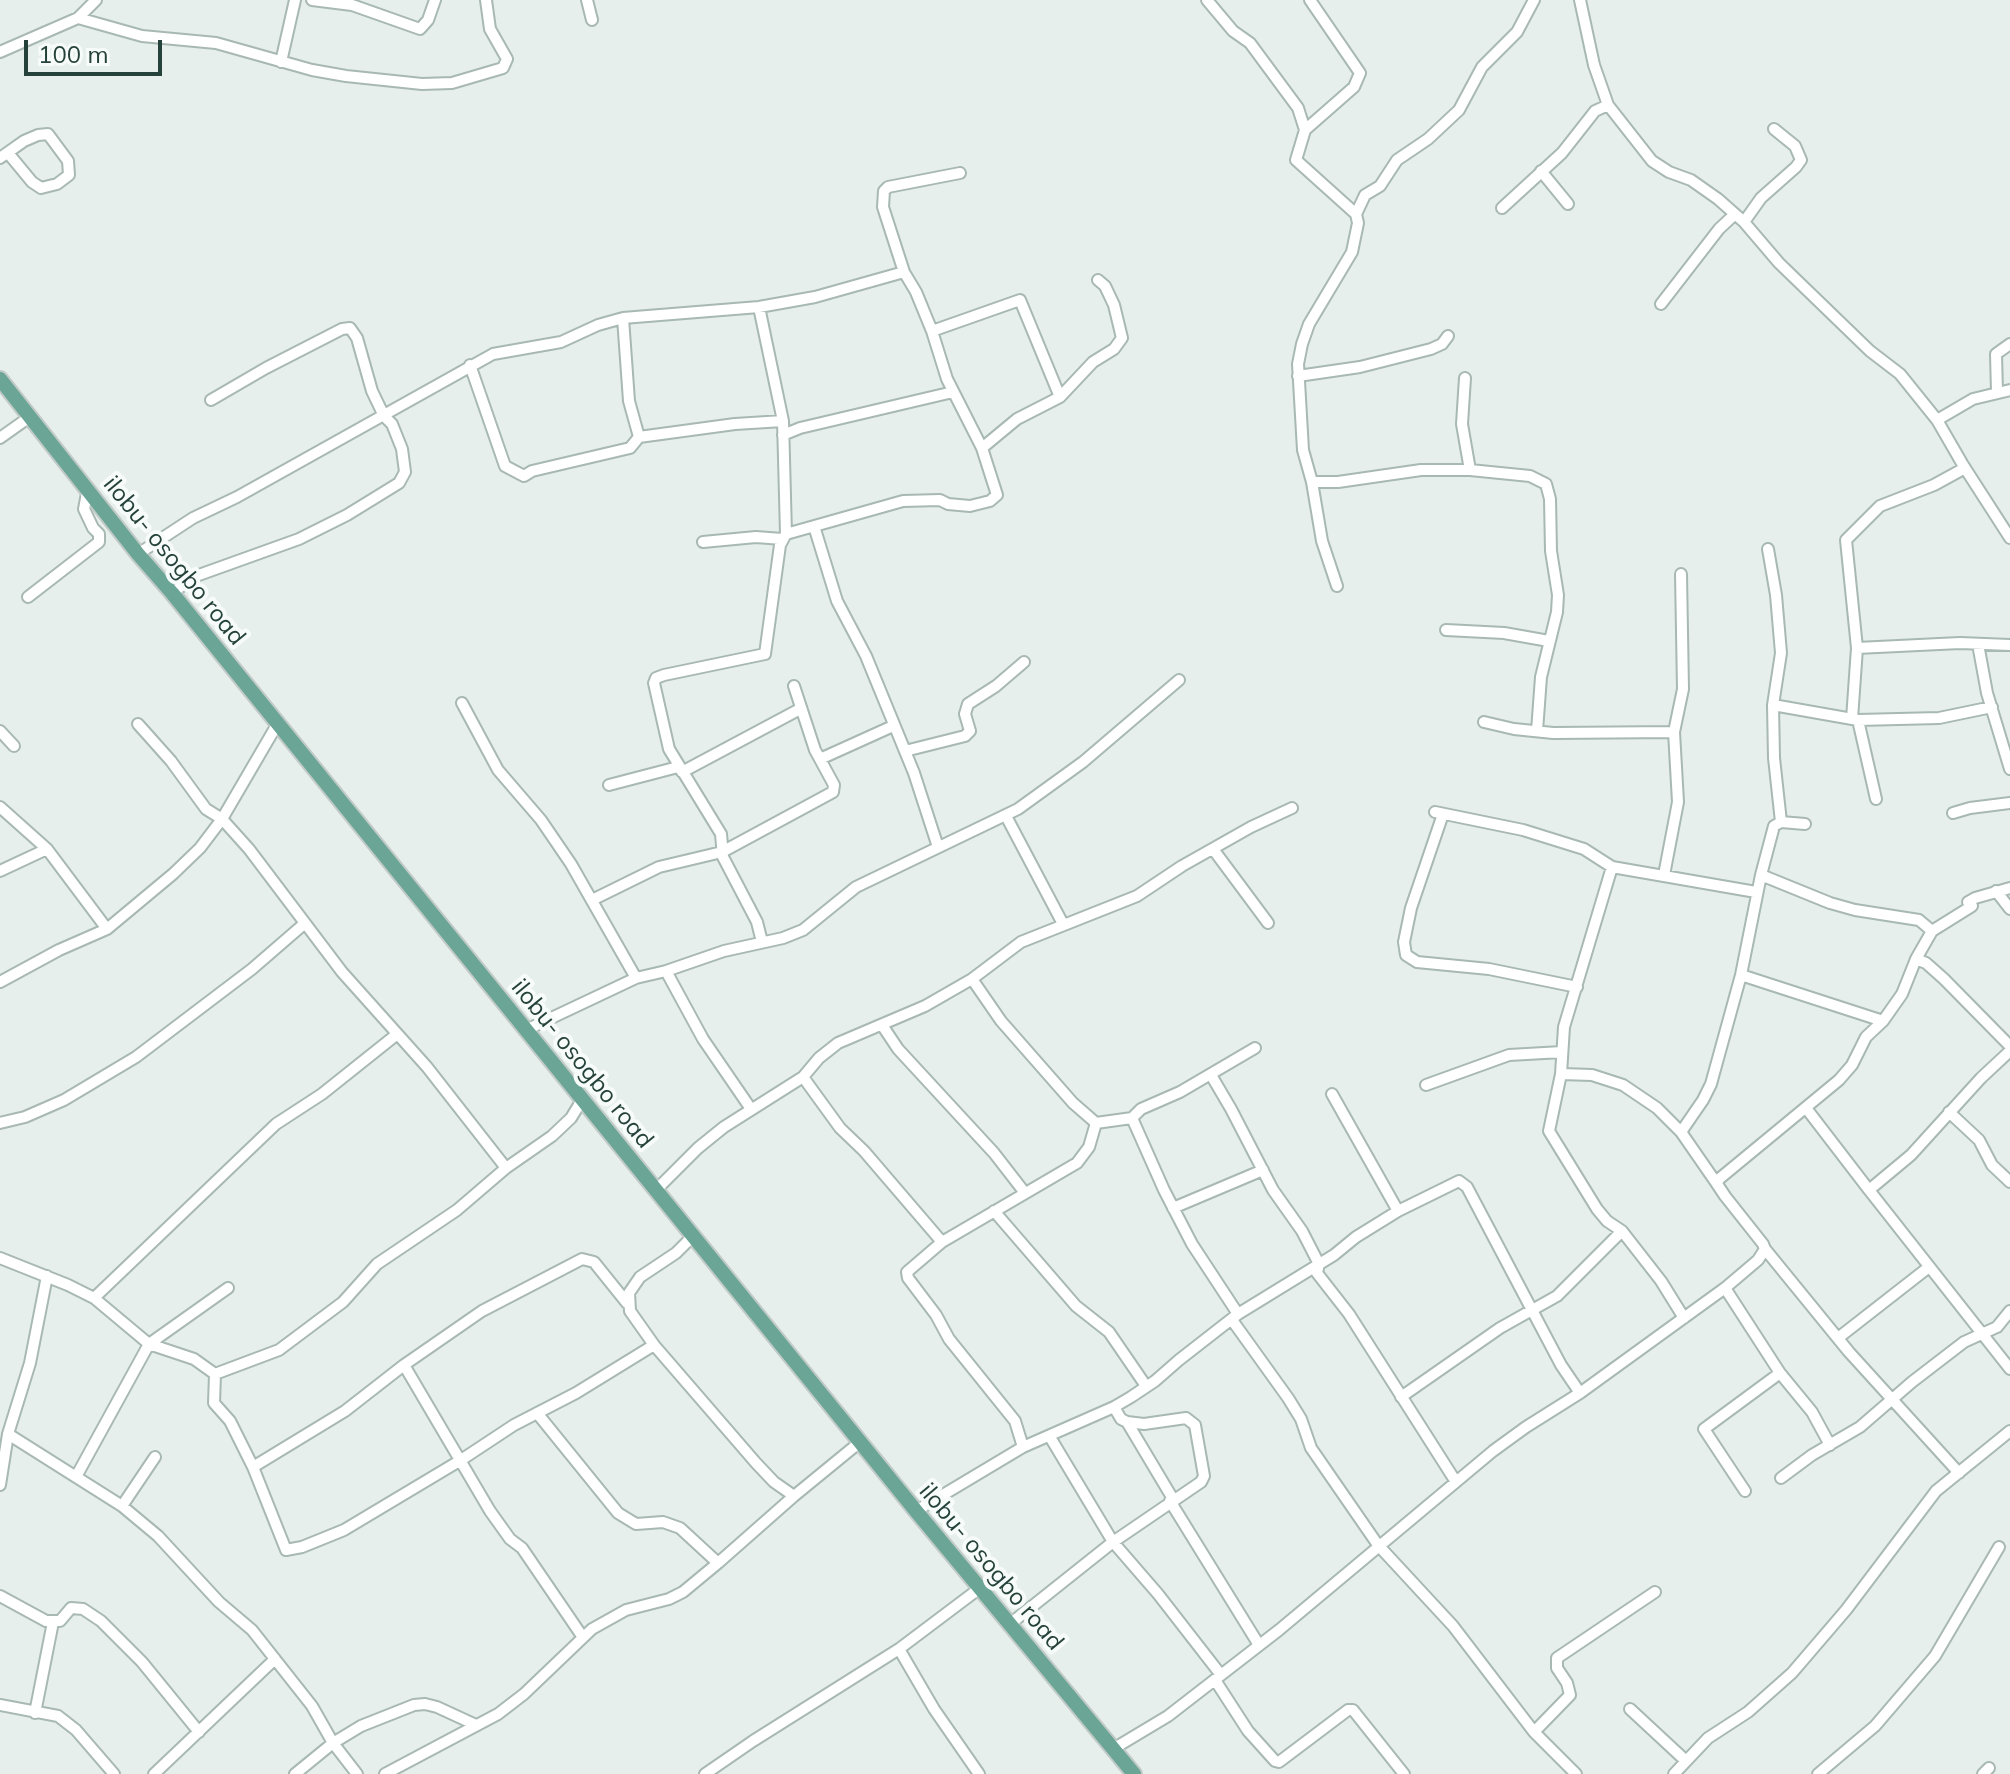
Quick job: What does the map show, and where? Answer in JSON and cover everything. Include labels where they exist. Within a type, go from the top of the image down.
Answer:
[{"type":"main road","name":"ilobu- osogbo road","points":[[0,379],[138,554],[916,1511],[1134,1774]]},
{"type":"street","points":[[0,52],[78,18],[96,0]]},
{"type":"street","points":[[281,62],[295,0]]},
{"type":"street","points":[[312,0],[352,5],[420,29],[428,20],[435,0]]},
{"type":"street","points":[[78,18],[142,36],[216,43],[281,62],[346,76],[422,84],[452,83],[503,68],[507,59],[490,29],[486,0]]},
{"type":"street","points":[[587,0],[592,20]]},
{"type":"street","points":[[1207,0],[1233,31],[1250,43],[1298,108],[1305,130]]},
{"type":"street","points":[[1310,0],[1360,73],[1354,87],[1305,130],[1296,160],[1356,214],[1358,223],[1356,242],[1309,324],[1302,344],[1298,376],[1303,450],[1322,541],[1337,586]]},
{"type":"street","points":[[1356,214],[1365,195],[1380,186],[1397,160],[1428,139],[1459,110],[1482,67],[1517,32],[1534,0]]},
{"type":"street","points":[[1580,0],[1594,65],[1608,105],[1652,161],[1669,172],[1691,180],[1735,214],[1779,263],[1870,351],[1900,374],[1937,420],[2010,538]]},
{"type":"street","points":[[1502,208],[1562,153],[1595,111],[1608,105]]},
{"type":"street","points":[[1744,222],[1761,198],[1801,160],[1795,146],[1774,129]]},
{"type":"street","points":[[48,134],[68,161],[69,175],[57,184],[41,188],[4,155],[24,141],[48,134]]},
{"type":"street","points":[[1541,171],[1568,204]]},
{"type":"street","points":[[703,542],[784,537],[903,501],[940,500],[970,506],[990,501],[997,495],[982,448],[953,392],[932,331],[904,272],[883,207],[884,191],[898,183],[960,173]]},
{"type":"street","points":[[1661,304],[1719,229],[1735,214]]},
{"type":"street","points":[[138,554],[193,518],[388,420],[394,410],[493,354],[561,342],[598,325],[623,318],[759,307],[815,297],[904,272]]},
{"type":"street","points":[[982,448],[1017,419],[1060,397],[1093,362],[1114,349],[1122,338],[1114,305],[1105,286],[1098,280]]},
{"type":"street","points":[[932,331],[1020,300],[1060,397]]},
{"type":"street","points":[[759,307],[783,421],[784,537],[765,654],[685,669],[659,676],[654,681],[663,728],[680,770],[717,825],[724,841],[722,852],[757,922],[762,942]]},
{"type":"street","points":[[623,318],[629,401],[639,437]]},
{"type":"street","points":[[172,593],[209,571],[299,539],[347,515],[399,483],[405,472],[405,460],[367,378],[357,338],[350,328],[342,329],[266,368],[211,400]]},
{"type":"street","points":[[1298,376],[1360,367],[1431,349],[1442,344],[1448,336]]},
{"type":"street","points":[[1997,392],[1996,354],[2010,344]]},
{"type":"street","points":[[470,365],[505,466],[524,476],[532,471],[630,448],[639,437],[783,421]]},
{"type":"street","points":[[1465,378],[1462,424],[1470,470]]},
{"type":"street","points":[[1937,420],[1973,399],[2010,390]]},
{"type":"street","points":[[783,435],[800,428],[953,392]]},
{"type":"street","points":[[0,438],[31,416]]},
{"type":"street","points":[[1876,799],[1855,719],[1857,648],[1846,540],[1880,506],[1934,485],[1965,468]]},
{"type":"street","points":[[1312,482],[1338,482],[1421,470],[1470,470],[1530,476],[1546,484],[1558,595],[1539,696],[1537,731]]},
{"type":"street","points":[[28,597],[99,542],[99,534],[84,509],[88,488]]},
{"type":"street","points":[[814,526],[837,601],[866,656],[905,751],[938,847]]},
{"type":"street","points":[[1768,549],[1781,653],[1773,705],[1774,758],[1781,822]]},
{"type":"street","points":[[1664,875],[1677,814],[1674,732],[1683,689],[1681,574]]},
{"type":"street","points":[[1446,630],[1504,633],[1549,641]]},
{"type":"street","points":[[1978,644],[2010,769]]},
{"type":"street","points":[[1857,648],[2010,645]]},
{"type":"street","points":[[905,751],[965,736],[970,731],[965,714],[968,704],[1024,662]]},
{"type":"street","points":[[526,1030],[636,978],[803,930],[856,887],[1006,816],[1083,762],[1179,680]]},
{"type":"street","points":[[592,900],[659,867],[722,852],[833,792],[834,785],[820,759],[794,686]]},
{"type":"street","points":[[462,703],[498,770],[557,842],[636,978]]},
{"type":"street","points":[[1773,705],[1855,719],[1939,718],[1992,707]]},
{"type":"street","points":[[609,785],[680,770],[800,709]]},
{"type":"street","points":[[1484,722],[1537,731],[1674,732]]},
{"type":"street","points":[[0,982],[59,950],[107,929],[173,874],[200,848],[222,819],[278,723]]},
{"type":"street","points":[[138,724],[171,761],[206,809],[222,819],[249,849],[304,924],[396,1035],[427,1067],[506,1168]]},
{"type":"street","points":[[820,759],[893,726]]},
{"type":"street","points":[[0,731],[14,746]]},
{"type":"street","points":[[1953,813],[2010,803]]},
{"type":"street","points":[[0,807],[47,849],[107,929]]},
{"type":"street","points":[[656,1190],[698,1148],[751,1109],[803,1077],[819,1058],[838,1043],[925,1006],[972,979],[1021,942],[1137,896],[1213,849],[1292,808]]},
{"type":"street","points":[[1577,987],[1489,969],[1417,962],[1406,955],[1404,942],[1411,908],[1439,813],[1523,830],[1584,849],[1612,867],[1756,892]]},
{"type":"street","points":[[1006,816],[1063,924]]},
{"type":"street","points":[[1681,1132],[1711,1084],[1741,975],[1756,892],[1774,826],[1781,822],[1805,824]]},
{"type":"street","points":[[0,871],[47,849]]},
{"type":"street","points":[[1213,849],[1268,923]]},
{"type":"street","points":[[1612,867],[1564,1027],[1561,1074],[1549,1131],[1597,1209],[1607,1221],[1622,1231],[1661,1281],[1684,1318]]},
{"type":"street","points":[[1761,875],[1830,903],[1919,920],[1932,931]]},
{"type":"street","points":[[1717,1184],[1722,1174],[1806,1108],[1852,1065],[1866,1037],[1883,1021],[1902,994],[1916,959],[1932,931],[1972,906],[1968,902],[2010,888]]},
{"type":"street","points":[[1996,891],[2010,909]]},
{"type":"street","points":[[0,1123],[25,1117],[64,1100],[136,1057],[252,969],[304,924]]},
{"type":"street","points":[[1869,1190],[1911,1155],[2010,1048],[1944,979],[1926,963],[1916,959]]},
{"type":"street","points":[[666,971],[696,1028],[751,1109]]},
{"type":"street","points":[[1741,975],[1883,1021]]},
{"type":"street","points":[[972,979],[1022,1045],[1073,1103],[1096,1123],[1132,1118],[1141,1109],[1211,1075],[1255,1048]]},
{"type":"street","points":[[882,1025],[898,1049],[994,1153],[1025,1193]]},
{"type":"street","points":[[94,1298],[276,1124],[322,1094],[396,1035]]},
{"type":"street","points":[[1426,1085],[1509,1055],[1562,1052]]},
{"type":"street","points":[[1561,1074],[1592,1075],[1623,1085],[1657,1108],[1681,1132],[1765,1249],[1891,1400],[1959,1473]]},
{"type":"street","points":[[1211,1075],[1273,1190],[1302,1231],[1319,1264],[1317,1273],[1349,1314],[1456,1482]]},
{"type":"street","points":[[803,1077],[840,1128],[864,1151],[942,1242]]},
{"type":"street","points":[[1332,1094],[1398,1211]]},
{"type":"street","points":[[215,1374],[279,1350],[343,1302],[377,1264],[457,1210],[506,1168],[552,1136],[571,1118],[582,1100]]},
{"type":"street","points":[[1806,1108],[2010,1369]]},
{"type":"street","points":[[1949,1112],[1979,1140],[1992,1165],[2010,1182]]},
{"type":"street","points":[[1132,1118],[1192,1244],[1301,1419],[1311,1448],[1378,1545],[1453,1626],[1534,1732],[1576,1774]]},
{"type":"street","points":[[1023,1447],[1011,1415],[967,1364],[908,1278],[908,1269],[942,1242],[1077,1163],[1089,1147],[1096,1123]]},
{"type":"street","points":[[1173,1208],[1263,1170]]},
{"type":"street","points":[[916,1511],[1023,1447],[1114,1407],[1155,1381],[1235,1317],[1398,1211],[1461,1180],[1561,1365],[1580,1393]]},
{"type":"street","points":[[994,1211],[1076,1306],[1109,1332],[1146,1386]]},
{"type":"street","points":[[1401,1397],[1500,1328],[1557,1296],[1622,1231]]},
{"type":"street","points":[[627,1303],[629,1293],[640,1277],[676,1253],[693,1236]]},
{"type":"street","points":[[1113,1749],[1168,1716],[1526,1427],[1580,1393],[1725,1288],[1758,1260],[1765,1249]]},
{"type":"street","points":[[0,1258],[94,1298],[149,1344],[194,1359],[215,1374]]},
{"type":"street","points":[[253,1467],[345,1411],[482,1311],[582,1259],[594,1262],[627,1303],[654,1345],[765,1472],[783,1491],[794,1496]]},
{"type":"street","points":[[1838,1338],[1929,1267]]},
{"type":"street","points":[[0,1485],[8,1434],[30,1363],[47,1276]]},
{"type":"street","points":[[77,1475],[149,1344],[228,1288]]},
{"type":"street","points":[[1725,1288],[1780,1373],[1812,1412],[1830,1445]]},
{"type":"street","points":[[1781,1478],[1860,1427],[1936,1362],[1980,1333],[1997,1327],[2010,1311]]},
{"type":"street","points":[[215,1374],[214,1403],[230,1421],[253,1467],[286,1550],[323,1540],[344,1530],[514,1425],[576,1393],[654,1345]]},
{"type":"street","points":[[404,1365],[490,1511],[510,1539],[522,1548],[582,1636]]},
{"type":"street","points":[[1745,1491],[1704,1429],[1780,1373]]},
{"type":"street","points":[[1010,1624],[1113,1542],[1201,1482],[1204,1476],[1195,1425],[1186,1418],[1136,1424],[1121,1419],[1114,1407]]},
{"type":"street","points":[[537,1413],[618,1513],[636,1524],[673,1525],[718,1563]]},
{"type":"street","points":[[1127,1422],[1259,1645]]},
{"type":"street","points":[[1674,1774],[1708,1738],[1748,1712],[1792,1673],[1846,1610],[1926,1504],[2010,1431]]},
{"type":"street","points":[[8,1434],[77,1475],[158,1536],[219,1602],[252,1630],[312,1706],[333,1743],[357,1774]]},
{"type":"street","points":[[1050,1437],[1113,1542],[1158,1594],[1218,1677],[1248,1731],[1275,1761],[1279,1762],[1348,1710],[1353,1710],[1404,1774]]},
{"type":"street","points":[[385,1774],[498,1714],[524,1694],[582,1636],[626,1610],[669,1599],[683,1592],[860,1442]]},
{"type":"street","points":[[122,1506],[155,1457]]},
{"type":"street","points":[[1818,1774],[1875,1726],[1935,1656],[1999,1547]]},
{"type":"street","points":[[705,1774],[899,1649],[980,1588]]},
{"type":"street","points":[[1534,1732],[1570,1695],[1567,1683],[1557,1668],[1557,1658],[1655,1592]]},
{"type":"street","points":[[0,1596],[35,1617],[53,1622],[60,1621],[75,1606],[101,1621],[142,1662],[199,1732]]},
{"type":"street","points":[[35,1713],[53,1622]]},
{"type":"street","points":[[899,1649],[934,1709],[979,1774]]},
{"type":"street","points":[[154,1774],[275,1659]]},
{"type":"street","points":[[0,1705],[58,1716],[76,1730],[114,1774]]},
{"type":"street","points":[[295,1774],[333,1743],[361,1726],[414,1705],[437,1707],[476,1725]]},
{"type":"street","points":[[1630,1709],[1686,1761]]}]
